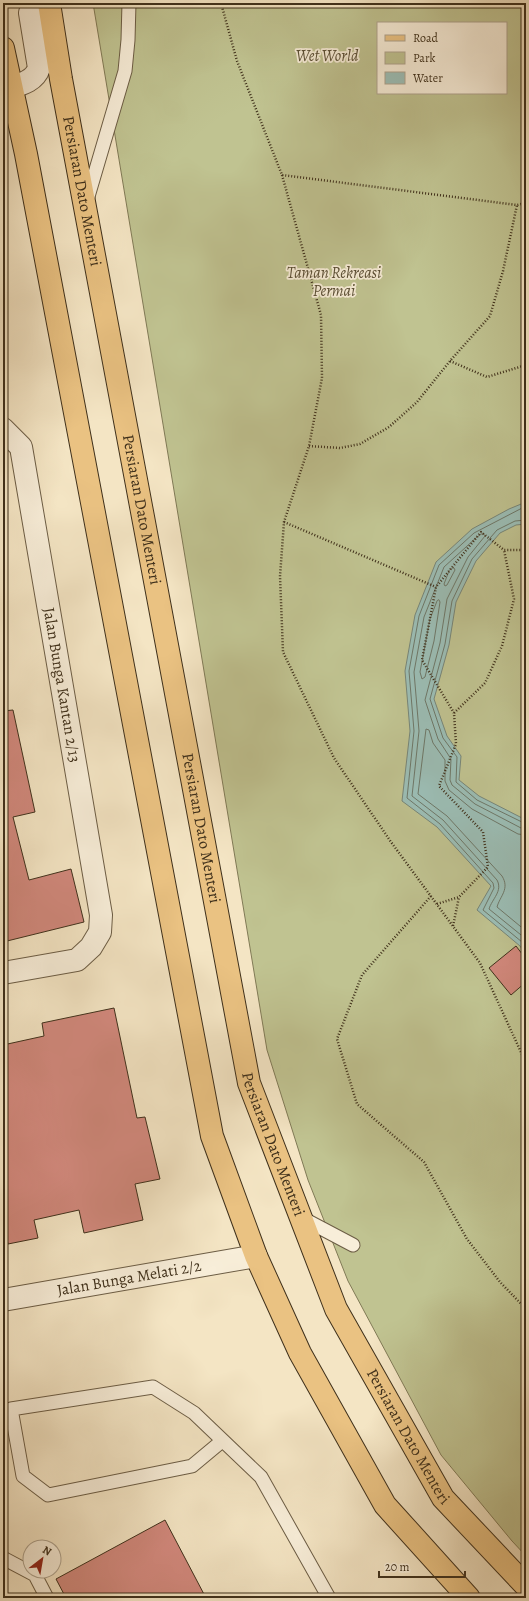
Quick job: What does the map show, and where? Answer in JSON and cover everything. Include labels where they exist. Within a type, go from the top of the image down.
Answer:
[{"type":"main road","name":"Persiaran Dato Menteri","points":[[49,3],[61,79],[249,1083],[336,1309],[443,1498],[526,1586]]},
{"type":"main road","points":[[3,48],[7,88],[26,154],[212,1136],[256,1256],[300,1353],[385,1505],[469,1598]]},
{"type":"main road","points":[[3,122],[8,125],[26,154]]},
{"type":"street","points":[[7,88],[30,80],[36,76],[38,68],[30,13],[33,3]]},
{"type":"street","name":"Jalan Bunga Kantan 2/13","points":[[3,429],[21,448],[101,915],[100,932],[91,947],[76,960],[3,973]]},
{"type":"street","name":"Jalan Bunga Melati 2/2","points":[[3,1300],[256,1256]]},
{"type":"lane","points":[[85,206],[125,71],[129,3]]},
{"type":"lane","points":[[300,1217],[353,1245]]},
{"type":"lane","points":[[222,1441],[192,1466],[48,1495],[23,1476],[11,1410],[153,1387],[194,1413],[261,1477],[329,1598]]},
{"type":"lane","points":[[3,1558],[35,1575],[47,1598]]},
{"type":"path","points":[[221,3],[237,60],[282,175],[321,314],[322,378],[309,446],[284,522],[280,576],[283,652],[334,758],[391,842],[480,963],[526,1063]]},
{"type":"path","points":[[282,175],[517,205],[526,203]]},
{"type":"path","points":[[309,446],[340,448],[360,444],[389,427],[417,402],[450,361],[490,316],[503,271],[517,205]]},
{"type":"path","points":[[450,361],[487,377],[526,365]]},
{"type":"path","points":[[284,522],[436,586]]},
{"type":"path","points":[[437,904],[459,897],[488,867],[483,832],[439,786],[456,744],[454,713],[422,660],[436,586],[481,532],[504,550],[526,550]]},
{"type":"path","points":[[454,713],[485,683],[502,646],[514,599],[504,550]]},
{"type":"path","points":[[431,896],[362,975],[336,1039],[357,1104],[424,1162],[467,1239],[500,1282],[526,1309]]},
{"type":"path","points":[[454,926],[459,897]]},
{"type":"green space","name":"Taman Rekreasi Permai","points":[[93,3],[526,3],[526,1556],[441,1455],[348,1281],[308,1180],[267,1050]]},
{"type":"water","points":[[526,502],[526,524],[516,525],[500,533],[476,561],[456,602],[449,645],[434,699],[447,736],[461,756],[459,780],[479,796],[526,820],[526,955],[520,946],[477,910],[491,886],[437,827],[402,801],[410,731],[405,671],[415,615],[436,562],[472,529],[509,509]]},
{"type":"building","points":[[13,710],[35,812],[13,817],[29,880],[71,869],[84,922],[3,942],[3,711]]},
{"type":"building","points":[[516,946],[526,959],[526,982],[511,995],[489,968]]},
{"type":"building","points":[[114,1008],[137,1118],[145,1117],[160,1179],[135,1184],[143,1220],[84,1233],[79,1210],[34,1220],[38,1238],[8,1244],[3,1221],[3,1045],[44,1036],[42,1023]]},
{"type":"building","points":[[165,1520],[206,1598],[66,1598],[56,1579],[62,1579],[62,1576]]},
{"type":"park label","name":"Wet World","points":[[327,56]]}]
